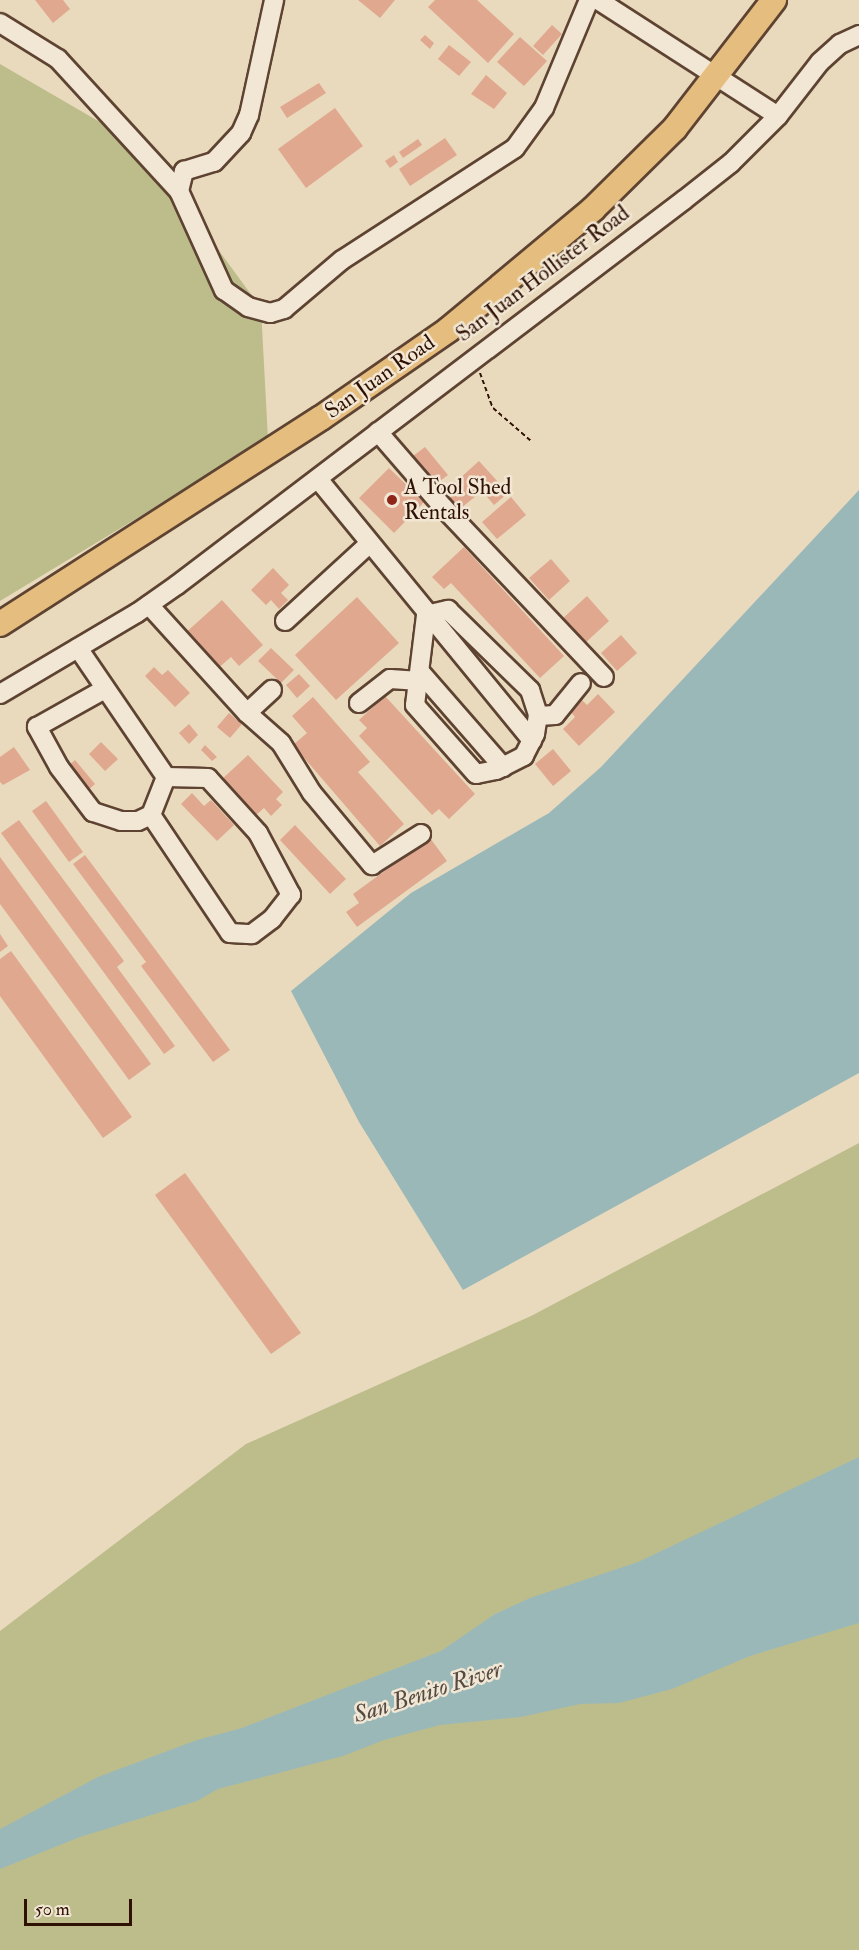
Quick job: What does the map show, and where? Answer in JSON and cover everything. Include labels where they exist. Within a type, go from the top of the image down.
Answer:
[{"type":"main road","name":"San Juan Road","points":[[0,624],[321,418],[448,330],[593,209],[675,128],[717,77],[774,0]]},
{"type":"street","points":[[179,191],[183,171],[214,162],[241,133],[249,115],[274,0]]},
{"type":"street","points":[[0,24],[58,59],[179,191],[224,290],[256,310],[270,313],[284,309],[342,260],[515,148],[544,108],[589,0]]},
{"type":"street","points":[[598,0],[777,117]]},
{"type":"street","name":"San Juan Hollister Road","points":[[0,694],[149,604],[318,479],[474,356],[730,163],[777,117],[820,62],[840,44],[859,35]]},
{"type":"street","points":[[378,432],[443,507],[604,677]]},
{"type":"street","points":[[318,479],[426,615],[532,740]]},
{"type":"street","points":[[285,621],[369,544]]},
{"type":"street","points":[[149,604],[247,713],[281,743],[312,793],[372,866],[421,834]]},
{"type":"street","points":[[448,610],[465,624],[530,690],[538,716],[532,740],[524,756],[503,767],[476,774],[458,757],[415,705],[426,615],[448,610]]},
{"type":"street","points":[[78,648],[103,690],[145,743],[166,777]]},
{"type":"street","points":[[359,703],[390,679],[420,677]]},
{"type":"street","points":[[420,677],[503,767]]},
{"type":"street","points":[[538,716],[555,715],[581,683]]},
{"type":"street","points":[[103,690],[37,727],[59,767],[93,812],[122,821],[151,815]]},
{"type":"street","points":[[247,713],[272,690]]},
{"type":"street","points":[[151,815],[166,777]]},
{"type":"street","points":[[151,815],[230,933],[252,934],[291,895],[258,833],[208,778],[166,777]]},
{"type":"path","points":[[474,356],[493,408],[531,441]]},
{"type":"green space","points":[[0,64],[143,147],[261,308],[268,439],[0,601]]},
{"type":"green space","points":[[859,1143],[859,1950],[0,1950],[0,1631],[246,1444],[531,1316]]},
{"type":"water","points":[[859,490],[859,1073],[463,1290],[359,1122],[291,991],[411,893],[549,813],[601,767]]},
{"type":"water","name":"San Benito River","points":[[859,1457],[859,1623],[750,1656],[672,1689],[619,1703],[580,1704],[521,1717],[440,1725],[384,1740],[343,1756],[218,1789],[197,1801],[80,1837],[0,1869],[0,1829],[98,1777],[197,1740],[242,1728],[441,1651],[495,1614],[530,1598],[638,1562]]},
{"type":"building","points":[[35,0],[63,0],[70,9],[53,23]]},
{"type":"building","points":[[358,0],[395,0],[380,18]]},
{"type":"building","points":[[435,0],[477,0],[514,34],[488,63],[428,7]]},
{"type":"building","points":[[552,25],[562,34],[543,55],[533,46]]},
{"type":"building","points":[[425,35],[434,43],[430,49],[420,40]]},
{"type":"building","points":[[520,37],[547,61],[524,86],[497,62]]},
{"type":"building","points":[[449,45],[471,62],[459,76],[438,59]]},
{"type":"building","points":[[486,75],[507,93],[494,109],[471,94]]},
{"type":"building","points":[[319,83],[326,93],[287,118],[280,107]]},
{"type":"building","points":[[335,108],[363,146],[306,188],[278,149]]},
{"type":"building","points":[[445,138],[457,155],[410,186],[399,169]]},
{"type":"building","points":[[418,139],[422,145],[403,158],[399,152]]},
{"type":"building","points":[[394,155],[398,162],[390,168],[385,161]]},
{"type":"building","points":[[425,447],[448,475],[432,487],[409,459]]},
{"type":"building","points":[[479,461],[508,493],[494,505],[482,491],[455,513],[445,502],[464,485],[459,479]]},
{"type":"building","name":"A Tool Shed Rentals","points":[[389,468],[424,502],[394,533],[359,498]]},
{"type":"building","points":[[511,497],[526,515],[497,539],[482,522]]},
{"type":"building","points":[[464,547],[564,656],[540,678],[451,583],[444,589],[432,577]]},
{"type":"building","points":[[551,559],[570,581],[549,600],[529,578]]},
{"type":"building","points":[[273,568],[289,585],[281,593],[288,600],[279,609],[271,600],[266,605],[251,590]]},
{"type":"building","points":[[587,596],[609,621],[584,644],[562,619]]},
{"type":"building","points":[[357,597],[399,643],[336,700],[295,655]]},
{"type":"building","points":[[222,600],[263,645],[239,666],[231,657],[215,671],[183,635]]},
{"type":"building","points":[[621,635],[637,653],[617,671],[601,653]]},
{"type":"building","points":[[271,648],[294,670],[281,683],[258,661]]},
{"type":"building","points":[[154,667],[162,675],[168,670],[190,693],[175,707],[145,676]]},
{"type":"building","points":[[299,674],[310,686],[297,698],[286,685]]},
{"type":"building","points":[[598,694],[615,712],[579,746],[563,729],[575,717],[569,710],[580,698],[587,705]]},
{"type":"building","points":[[385,696],[475,794],[449,819],[439,809],[432,815],[359,736],[367,728],[359,720]]},
{"type":"building","points":[[313,697],[370,762],[358,772],[404,824],[380,846],[293,745],[307,733],[292,716]]},
{"type":"building","points":[[229,713],[242,724],[230,738],[217,727]]},
{"type":"building","points":[[189,724],[198,735],[189,744],[179,733]]},
{"type":"building","points":[[101,742],[118,759],[105,771],[89,754]]},
{"type":"building","points":[[205,745],[217,757],[212,761],[201,750]]},
{"type":"building","points":[[14,747],[30,770],[3,785],[0,782],[0,757]]},
{"type":"building","points":[[553,749],[571,771],[553,786],[535,764]]},
{"type":"building","points":[[248,755],[283,792],[276,799],[282,805],[271,816],[264,808],[255,816],[221,780]]},
{"type":"building","points":[[75,760],[95,784],[86,792],[66,768]]},
{"type":"building","points":[[192,793],[204,806],[211,800],[234,825],[217,841],[181,804]]},
{"type":"building","points":[[46,801],[83,852],[69,862],[32,811]]},
{"type":"building","points":[[19,820],[124,961],[117,967],[175,1046],[164,1054],[1,833]]},
{"type":"building","points":[[295,825],[346,879],[330,894],[280,840]]},
{"type":"building","points":[[430,838],[447,861],[357,927],[346,912],[359,903],[353,894]]},
{"type":"building","points":[[85,855],[230,1050],[213,1062],[141,966],[146,962],[73,864]]},
{"type":"building","points":[[0,857],[151,1064],[129,1080],[0,904]]},
{"type":"building","points":[[0,934],[8,946],[0,952]]},
{"type":"building","points":[[11,951],[132,1117],[103,1138],[0,996],[0,959]]},
{"type":"building","points":[[185,1173],[301,1333],[271,1354],[155,1195]]},
{"type":"place","name":"A Tool Shed Rentals","points":[[392,500]]}]
